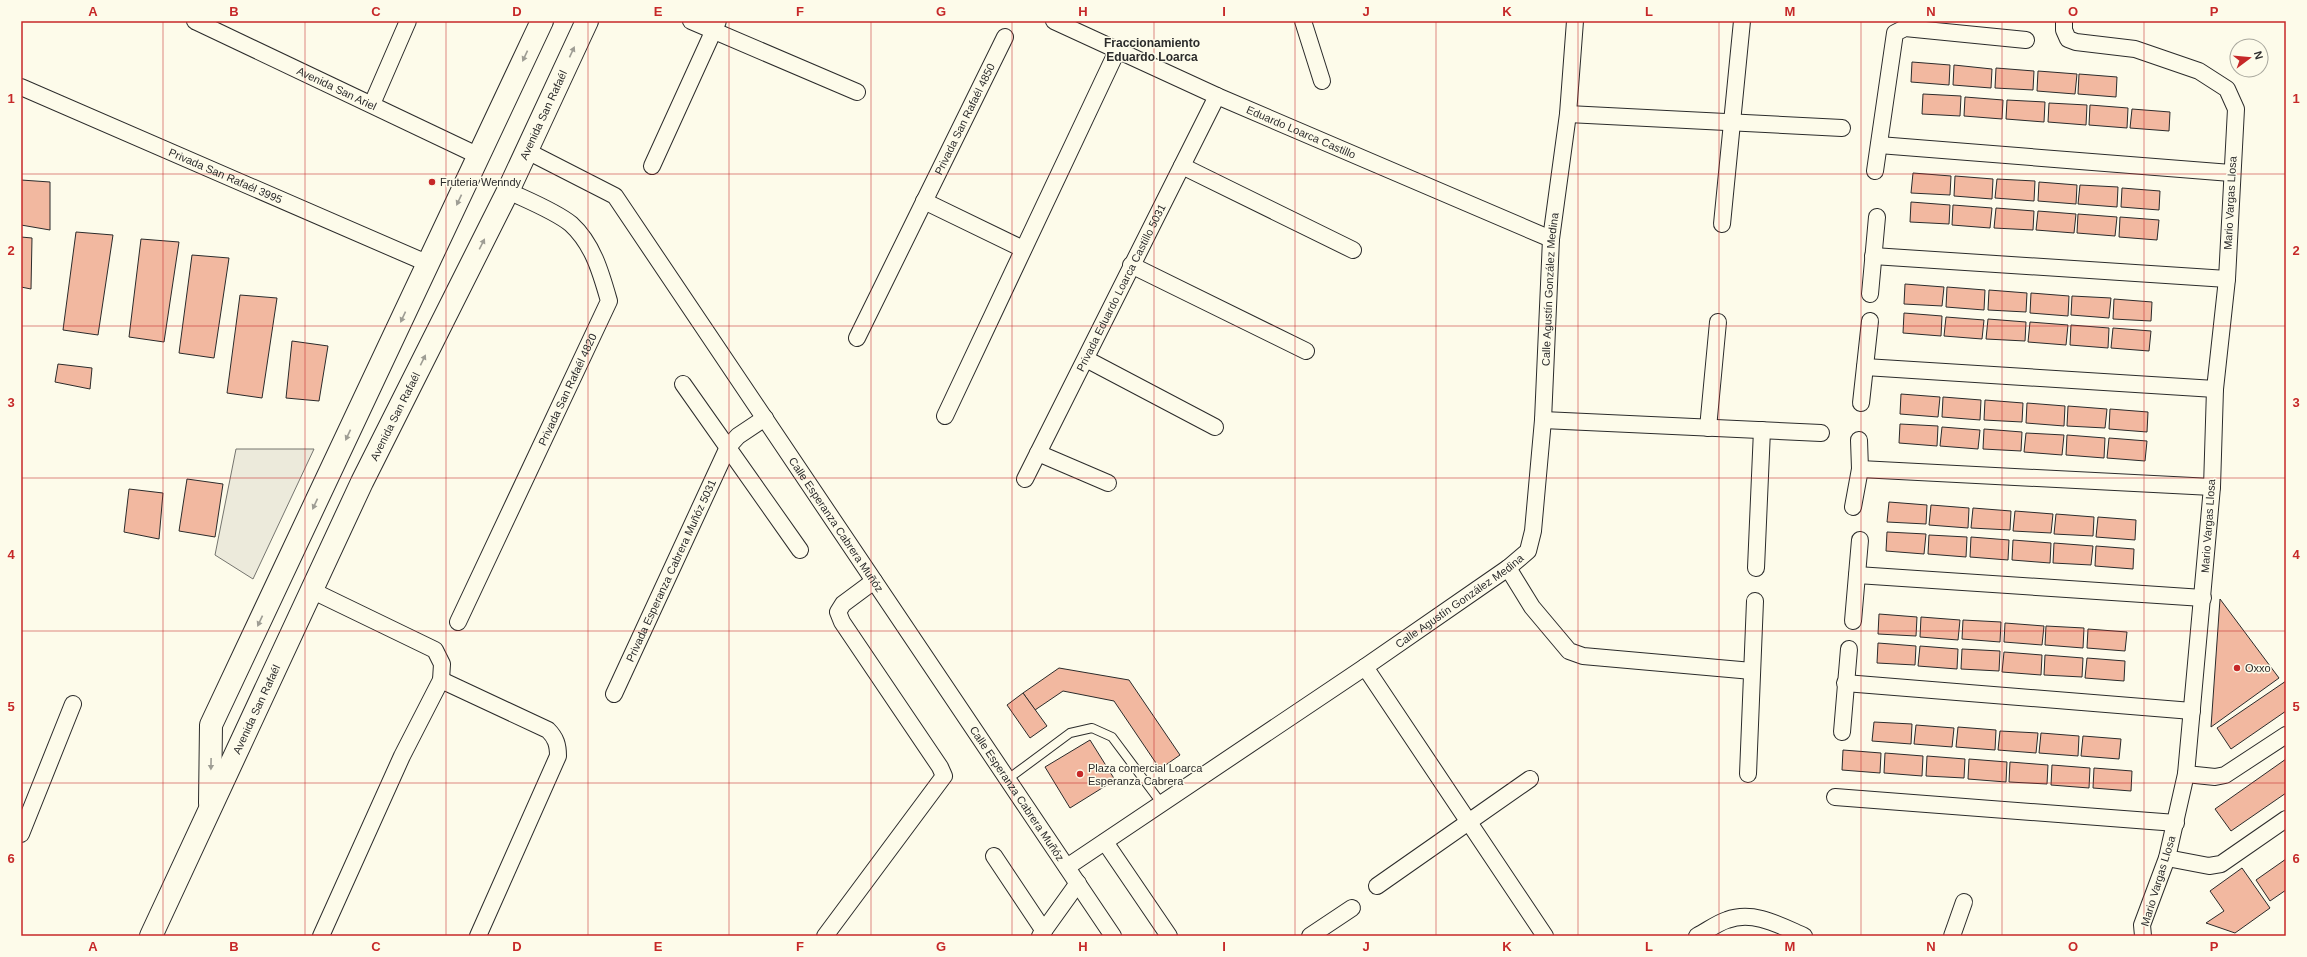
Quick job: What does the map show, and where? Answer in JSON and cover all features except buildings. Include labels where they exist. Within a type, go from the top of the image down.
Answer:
[{"type":"main road","name":"Avenida San Rafaél","points":[[210,814],[211,725],[542,21]]},
{"type":"main road","name":"Avenida San Rafaél","points":[[151,936],[210,814],[240,743],[313,591],[362,482],[508,191],[587,21]]},
{"type":"main road","points":[[332,468],[362,482]]},
{"type":"street","name":"Avenida San Ariel","points":[[195,21],[479,156]]},
{"type":"street","points":[[372,104],[408,21]]},
{"type":"street","points":[[691,21],[715,26],[857,92]]},
{"type":"street","name":"Eduardo Loarca Castillo","points":[[1054,21],[1217,96],[1551,239]]},
{"type":"street","points":[[1303,21],[1322,81]]},
{"type":"street","name":"Calle Agustín González Medina","points":[[1067,867],[1365,667],[1508,568],[1528,550],[1533,531],[1543,420],[1551,239],[1568,114],[1575,21]]},
{"type":"street","points":[[1722,224],[1742,21]]},
{"type":"street","name":"Mario Vargas Llosa","points":[[2064,21],[2064,30],[2068,38],[2076,42],[2135,49],[2199,71],[2228,90],[2236,109],[2231,173],[2227,279],[2215,389],[2212,487],[2186,774],[2167,858],[2142,925],[2143,936]]},
{"type":"street","points":[[652,166],[715,26]]},
{"type":"street","points":[[1876,171],[1895,33],[1905,28],[2026,40]]},
{"type":"street","name":"Privada San Rafaél 4850","points":[[857,338],[1005,36]]},
{"type":"street","points":[[944,416],[1117,51]]},
{"type":"street","name":"Privada San Rafaél 3995","points":[[21,87],[429,264]]},
{"type":"street","name":"Privada Eduardo Loarca Castillo 5031","points":[[1025,479],[1217,96]]},
{"type":"street","points":[[1568,114],[1842,128]]},
{"type":"street","points":[[1879,145],[2231,173]]},
{"type":"street","name":"Calle Esperanza Cabrera Muñóz","points":[[527,151],[615,196],[1114,936]]},
{"type":"street","points":[[1182,166],[1353,250]]},
{"type":"street","name":"Privada San Rafaél 4820","points":[[458,622],[609,301],[599,265],[588,245],[570,224],[508,191]]},
{"type":"street","points":[[924,201],[1023,249]]},
{"type":"street","points":[[1870,294],[1878,217]]},
{"type":"street","points":[[1873,256],[2227,279]]},
{"type":"street","points":[[1131,265],[1306,350]]},
{"type":"street","points":[[1861,403],[1870,321]]},
{"type":"street","points":[[1708,428],[1718,322]]},
{"type":"street","points":[[1086,359],[1215,427]]},
{"type":"street","points":[[1865,367],[2215,389]]},
{"type":"street","points":[[683,384],[800,550]]},
{"type":"street","name":"Privada Esperanza Cabrera Muñóz 5031","points":[[614,694],[728,447],[738,436],[765,418]]},
{"type":"street","points":[[1543,420],[1820,433]]},
{"type":"street","points":[[1756,568],[1762,430]]},
{"type":"street","points":[[1853,507],[1860,469],[1859,440]]},
{"type":"street","points":[[1038,453],[1108,483]]},
{"type":"street","points":[[1860,469],[2212,487]]},
{"type":"street","points":[[1853,621],[1860,540]]},
{"type":"street","points":[[1508,568],[1532,607],[1569,651],[1583,656],[1752,671]]},
{"type":"street","points":[[1857,575],[2203,598]]},
{"type":"street","points":[[825,936],[944,776],[940,767],[842,622],[838,612],[843,604],[874,581]]},
{"type":"street","points":[[313,591],[435,650],[442,664],[441,680],[402,756],[321,936]]},
{"type":"street","points":[[1748,774],[1755,601]]},
{"type":"street","points":[[1842,732],[1845,683],[1850,649]]},
{"type":"street","points":[[1365,667],[1545,936]]},
{"type":"street","points":[[441,680],[548,730],[555,738],[558,747],[558,756],[478,936]]},
{"type":"street","points":[[1845,683],[2192,710]]},
{"type":"street","points":[[21,834],[73,704]]},
{"type":"street","points":[[2186,774],[2215,777],[2225,775],[2286,735]]},
{"type":"street","points":[[1377,886],[1530,779]]},
{"type":"street","points":[[1835,797],[2176,823]]},
{"type":"street","points":[[2167,858],[2208,866],[2221,864],[2286,818]]},
{"type":"street","points":[[1105,842],[1168,936]]},
{"type":"street","points":[[994,856],[1042,934],[1078,883]]},
{"type":"street","points":[[1952,936],[1964,902]]},
{"type":"street","points":[[1310,936],[1352,908]]},
{"type":"street","points":[[1697,936],[1728,919],[1746,918],[1762,918],[1804,936]]},
{"type":"lane","points":[[1008,779],[1070,734],[1092,728],[1112,737],[1162,804]]},
{"type":"shaded area","points":[[236,449],[314,449],[253,579],[215,555]]},
{"type":"place","name":"Fruteria Wenndy","points":[[432,182]]},
{"type":"place","name":"Oxxo","points":[[2237,668]]},
{"type":"place","name":"Plaza comercial Loarca Esperanza Cabrera","points":[[1080,774]]},
{"type":"district","name":"Fraccionamiento Eduardo Loarca","points":[[1152,50]]}]
